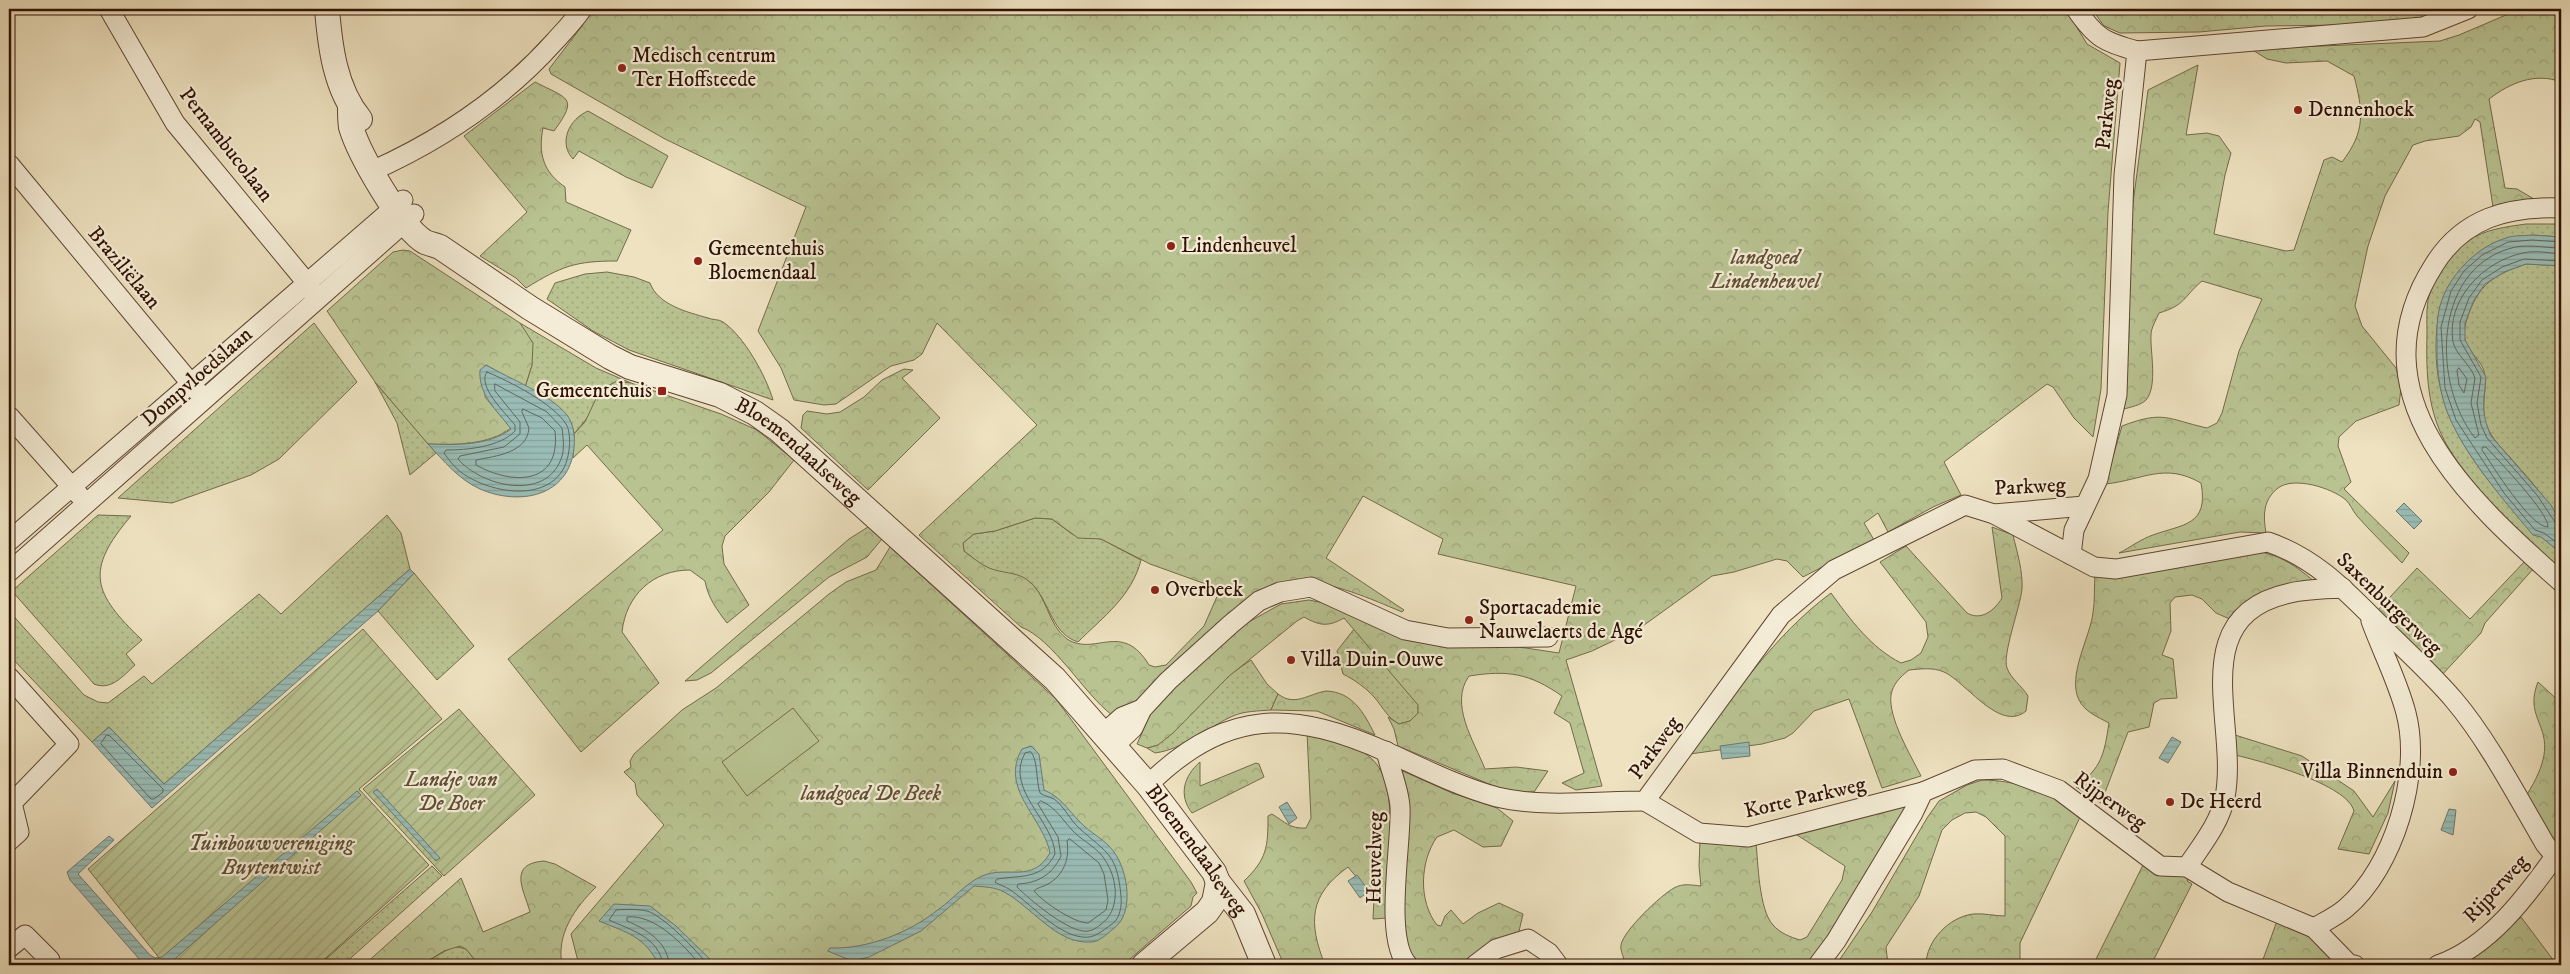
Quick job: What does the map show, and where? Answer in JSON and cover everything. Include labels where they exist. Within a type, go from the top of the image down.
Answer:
[{"type":"street","name":"Pernambucolaan","points":[[109,9],[175,123],[307,283],[318,301]]},
{"type":"street","name":"Bloemendaalseweg","points":[[327,9],[332,55],[350,107],[350,125],[362,154],[378,169],[404,211],[440,247],[530,308],[610,357],[630,367],[720,395],[755,413],[780,430],[1055,679],[1148,785],[1214,872],[1218,882],[1243,914],[1264,965]]},
{"type":"street","points":[[378,169],[417,150],[462,123],[532,67],[582,9]]},
{"type":"street","points":[[2076,9],[2090,28],[2108,43],[2137,51],[2423,27],[2468,9]]},
{"type":"street","name":"Parkweg","points":[[2070,555],[2074,530],[2098,479],[2117,396],[2124,175],[2137,51]]},
{"type":"street","name":"Braziliëlaan","points":[[9,164],[205,400]]},
{"type":"street","points":[[2561,208],[2538,207],[2485,219],[2456,236],[2441,253],[2414,302],[2406,334],[2404,358],[2407,379],[2431,442],[2486,512],[2561,582]]},
{"type":"street","name":"Dompvloedslaan","points":[[9,541],[307,283],[404,211]]},
{"type":"street","name":"Dompvloedslaan","points":[[9,572],[318,301],[404,211]]},
{"type":"street","points":[[9,416],[86,504]]},
{"type":"street","name":"Parkweg","points":[[1148,785],[1188,752],[1212,737],[1265,722],[1316,726],[1386,751],[1458,784],[1499,797],[1537,802],[1645,801],[1781,616],[1834,570],[1965,505],[1994,514],[2084,506]]},
{"type":"street","name":"Saxenburgerweg","points":[[1994,514],[2094,567],[2116,569],[2268,542],[2288,549],[2317,566],[2343,588],[2454,700],[2500,766],[2544,844],[2559,856]]},
{"type":"street","points":[[1109,740],[1122,717],[1142,709],[1224,630],[1259,601],[1296,589],[1311,587],[1404,630],[1448,638],[1548,637]]},
{"type":"street","points":[[2187,867],[2215,824],[2225,799],[2228,770],[2221,669],[2224,652],[2234,627],[2246,613],[2262,602],[2290,593],[2343,588]]},
{"type":"street","points":[[2314,928],[2346,908],[2368,882],[2387,853],[2399,823],[2411,765],[2406,713],[2367,613]]},
{"type":"street","points":[[9,677],[69,744],[12,803],[19,832],[9,841]]},
{"type":"street","name":"Heuvelweg","points":[[1386,751],[1400,806],[1396,884],[1397,939],[1404,961],[1408,965]]},
{"type":"street","name":"Rijperweg","points":[[1923,792],[1975,770],[2003,770],[2060,790],[2160,866],[2187,867],[2228,892],[2314,928],[2349,964],[2356,965]]},
{"type":"street","points":[[1818,965],[1836,941],[1903,830],[1923,792]]},
{"type":"street","name":"Korte Parkweg","points":[[1645,801],[1700,833],[1748,837],[1923,792]]},
{"type":"street","name":"Rijperweg","points":[[2438,965],[2465,951],[2490,933],[2533,888],[2559,856]]},
{"type":"street","points":[[1144,965],[1212,908],[1218,882]]},
{"type":"street","points":[[9,948],[25,935],[50,960],[44,965]]},
{"type":"street","points":[[1475,965],[1496,949],[1528,939],[1549,952],[1558,965]]},
{"type":"green space","name":"landgoed Lindenheuvel","points":[[591,9],[2066,9],[2087,44],[2120,63],[2108,212],[2101,389],[2093,437],[2074,418],[2053,387],[2047,384],[1944,462],[1961,495],[1933,507],[1888,532],[1878,513],[1864,523],[1874,540],[1803,577],[1787,561],[1777,559],[1734,572],[1712,576],[1640,628],[1592,651],[1566,660],[1602,786],[1576,790],[1562,783],[1584,773],[1570,723],[1554,713],[1562,696],[1539,682],[1518,675],[1495,673],[1469,676],[1463,687],[1462,710],[1470,735],[1485,769],[1516,767],[1548,771],[1534,792],[1508,792],[1398,746],[1394,729],[1388,717],[1399,724],[1410,721],[1418,713],[1418,705],[1344,618],[1329,624],[1319,624],[1304,617],[1297,621],[1228,677],[1173,733],[1158,745],[1147,748],[1137,744],[1157,698],[1238,628],[1281,604],[1309,600],[1329,604],[1399,629],[1559,653],[1576,586],[1438,554],[1443,539],[1363,496],[1326,558],[1404,610],[1402,612],[1339,588],[1299,581],[1145,697],[1112,715],[1101,706],[1045,643],[1033,633],[1021,627],[919,535],[1037,425],[937,323],[922,354],[914,360],[891,366],[836,404],[824,405],[794,400],[781,368],[758,331],[806,207],[665,139],[551,74],[549,69],[582,26]],"holes":[[[1035,518],[1052,519],[1078,538],[1101,539],[1150,564],[1214,587],[1219,592],[1204,626],[1166,665],[1155,667],[1149,665],[1139,652],[1129,644],[1119,642],[1077,643],[1067,639],[1060,633],[1038,592],[1026,579],[1018,575],[989,568],[964,551],[963,543],[974,534],[995,531]]]},
{"type":"green space","points":[[2092,9],[2456,9],[2419,24],[2266,26],[2199,32],[2120,33],[2104,26]]},
{"type":"green space","points":[[2520,9],[2561,9],[2561,82],[2542,78],[2523,81],[2505,88],[2489,99],[2505,188],[2517,189],[2534,199],[2500,204],[2493,207],[2480,122],[2475,119],[2471,127],[2459,136],[2425,141],[2413,145],[2385,196],[2368,246],[2355,306],[2362,326],[2396,368],[2401,388],[2399,405],[2356,421],[2339,437],[2338,446],[2351,482],[2344,489],[2409,553],[2402,563],[2357,516],[2346,500],[2332,491],[2303,483],[2293,483],[2278,488],[2269,498],[2265,508],[2266,533],[2240,532],[2119,553],[2149,537],[2191,521],[2201,508],[2202,497],[2201,483],[2176,474],[2154,474],[2105,484],[2122,426],[2147,418],[2157,417],[2174,419],[2207,428],[2217,423],[2222,413],[2239,351],[2262,299],[2202,281],[2179,304],[2159,313],[2151,332],[2153,378],[2150,394],[2146,400],[2136,406],[2124,409],[2129,335],[2130,226],[2148,90],[2198,65],[2186,135],[2207,133],[2219,136],[2231,153],[2214,234],[2286,251],[2294,250],[2324,160],[2332,157],[2342,162],[2350,151],[2359,130],[2360,110],[2357,88],[2354,76],[2327,61],[2286,63],[2267,59],[2251,49],[2440,41]]},
{"type":"green space","points":[[535,82],[562,96],[568,105],[562,120],[554,131],[543,128],[541,146],[547,168],[565,187],[566,202],[631,230],[617,261],[590,262],[569,266],[550,274],[526,288],[516,278],[480,256],[527,212],[464,136]]},
{"type":"green space","points":[[588,111],[668,156],[652,188],[626,177],[579,151],[573,159],[566,146],[568,132],[571,125]]},
{"type":"green space","points":[[2526,224],[2561,224],[2561,237],[2532,235],[2440,306],[2436,337],[2437,369],[2448,412],[2472,458],[2488,480],[2524,521],[2561,553],[2561,569],[2500,512],[2459,464],[2441,434],[2429,392],[2427,305],[2431,289],[2450,258],[2468,241],[2496,229]]},
{"type":"green space","points":[[410,251],[520,323],[533,343],[532,365],[525,387],[486,365],[485,397],[511,428],[502,434],[471,443],[428,444],[375,382],[327,311],[393,252]]},
{"type":"green space","points":[[2526,264],[2561,266],[2561,523],[2540,492],[2491,435],[2484,417],[2484,371],[2468,348],[2464,336],[2465,326],[2473,303],[2484,287],[2498,276]]},
{"type":"green space","points":[[607,272],[634,277],[650,283],[659,297],[666,302],[691,313],[720,320],[731,328],[753,357],[773,400],[629,350],[593,331],[547,299],[555,283],[585,274]]},
{"type":"green space","points":[[314,323],[357,382],[279,459],[251,475],[172,503],[118,498]]},
{"type":"green space","points":[[520,323],[596,368],[631,383],[617,381],[574,434],[568,418],[562,411],[549,400],[525,387],[532,365]]},
{"type":"green space","points":[[904,369],[913,370],[902,378],[940,418],[868,490],[801,428],[803,415],[807,411],[827,414],[840,412],[864,397],[882,380]]},
{"type":"green space","points":[[617,381],[631,383],[721,414],[757,430],[794,460],[769,492],[725,536],[722,546],[724,564],[749,605],[727,623],[716,608],[705,581],[690,570],[664,574],[644,587],[629,607],[622,632],[659,683],[581,752],[508,659],[663,530],[587,445],[573,458],[574,434],[585,422],[600,390]]},
{"type":"green space","points":[[375,382],[436,453],[410,475],[397,423]]},
{"type":"green space","points":[[98,515],[131,516],[106,552],[101,567],[100,581],[113,609],[142,640],[126,654],[135,665],[121,678],[106,686],[94,684],[12,591]]},
{"type":"green space","points":[[387,515],[401,533],[410,569],[164,784],[109,727],[92,742],[9,655],[9,611],[84,695],[98,702],[108,703],[144,676],[152,684],[259,594],[281,614]]},
{"type":"green space","points":[[1035,518],[1052,519],[1072,534],[1101,539],[1141,560],[1137,573],[1124,595],[1107,615],[1078,642],[1062,632],[1039,592],[1029,581],[1019,576],[986,567],[964,551],[963,543],[974,534],[995,531]]},
{"type":"green space","points":[[868,527],[882,539],[867,557],[829,577],[711,673],[697,680],[685,681],[849,539]]},
{"type":"green space","points":[[1992,527],[2013,535],[2021,568],[2022,589],[2006,662],[2011,676],[2028,696],[2026,711],[2016,716],[2005,716],[1984,704],[1953,677],[1940,670],[1909,670],[1893,687],[1891,704],[1901,737],[1921,776],[1882,788],[1849,699],[1814,711],[1793,733],[1785,738],[1762,744],[1690,754],[1738,689],[1772,648],[1810,610],[1831,593],[1862,632],[1890,657],[1901,663],[1911,660],[1921,653],[1928,637],[1926,622],[1880,562],[1906,546],[1967,613],[1977,616],[1991,611],[2002,598]]},
{"type":"green space","name":"landgoed De Beek","points":[[890,547],[1056,699],[1191,882],[1197,893],[1193,897],[1191,906],[1123,965],[579,965],[571,934],[664,825],[637,795],[635,783],[624,772],[631,767],[630,761],[634,754],[682,710],[716,688],[829,594],[846,582],[876,570]]},
{"type":"green space","points":[[2249,550],[2285,560],[2315,582],[2290,584],[2268,590],[2249,601],[2232,620],[2216,613],[2202,599],[2192,595],[2175,597],[2170,603],[2171,631],[2162,655],[2173,659],[2177,698],[2161,699],[2154,703],[2149,727],[2128,732],[2101,803],[2076,787],[2097,766],[2103,752],[2109,723],[2085,708],[2079,700],[2076,690],[2077,668],[2093,613],[2095,574]]},
{"type":"green space","points":[[2526,560],[2534,568],[2485,623],[2481,633],[2440,677],[2378,610],[2417,568],[2470,619]]},
{"type":"green space","points":[[414,573],[474,646],[437,680],[378,611]]},
{"type":"green space","name":"Tuinbouwvereniging Buytentwist","points":[[363,629],[442,719],[359,789],[429,865],[318,965],[154,965],[160,959],[88,869]]},
{"type":"green space","points":[[1354,629],[1419,705],[1418,713],[1410,721],[1399,724],[1389,716],[1368,691],[1343,674],[1337,651]]},
{"type":"green space","points":[[1251,660],[1267,684],[1278,694],[1271,710],[1237,714],[1185,743],[1166,751],[1155,753],[1147,748],[1158,745],[1228,676]]},
{"type":"green space","points":[[2538,682],[2561,703],[2561,844],[2545,829],[2526,796],[2538,773],[2544,755],[2544,741],[2535,709],[2534,697]]},
{"type":"green space","points":[[1326,691],[1344,695],[1356,705],[1375,735],[1317,711],[1271,710],[1278,694],[1284,698],[1296,700]]},
{"type":"green space","points":[[793,708],[819,741],[747,796],[722,762]]},
{"type":"green space","name":"Landje van De Boer","points":[[459,709],[535,795],[444,876],[363,789]]},
{"type":"green space","points":[[1307,732],[1355,747],[1364,752],[1378,766],[1388,797],[1390,818],[1391,839],[1387,918],[1373,919],[1374,898],[1348,867],[1335,877],[1326,888],[1319,899],[1316,910],[1316,935],[1325,965],[1284,965],[1262,914],[1244,881],[1252,873],[1265,852],[1268,816],[1272,814],[1288,824],[1300,828],[1306,828],[1311,818]]},
{"type":"green space","points":[[2235,735],[2302,756],[2354,791],[2373,817],[2395,781],[2388,813],[2369,854],[2338,849],[2354,811],[2348,801],[2336,792],[2302,775],[2264,762],[2235,755]]},
{"type":"green space","points":[[1200,762],[1200,786],[1256,763],[1259,764],[1264,777],[1192,813],[1185,799],[1185,786],[1190,773]]},
{"type":"green space","points":[[1396,768],[1452,793],[1497,808],[1513,821],[1501,846],[1483,847],[1454,830],[1437,837],[1427,858],[1424,893],[1431,915],[1437,925],[1441,926],[1445,916],[1451,910],[1463,924],[1478,913],[1499,903],[1523,914],[1517,940],[1471,965],[1422,965],[1411,955],[1403,930]]},
{"type":"green space","points":[[1982,780],[2009,782],[2034,789],[2082,813],[2020,943],[2020,965],[1926,965],[1930,947],[1935,939],[1940,932],[1956,920],[1973,914],[2005,916],[2005,836],[1986,817],[1976,812],[1965,813],[1952,820],[1942,830],[1919,896],[1886,947],[1888,965],[1836,965],[1872,912],[1939,801],[1967,785]]},
{"type":"green space","points":[[1913,803],[1810,965],[1637,965],[1624,960],[1621,951],[1623,939],[1652,905],[1677,886],[1701,886],[1699,866],[1700,840],[1756,842],[1760,886],[1768,918],[1779,930],[1800,940],[1807,937],[1842,880],[1845,866],[1794,833]]},
{"type":"green space","points":[[2149,853],[2189,878],[2187,881],[2192,884],[2151,965],[2093,965]]},
{"type":"green space","points":[[544,861],[555,864],[596,887],[574,913],[569,922],[562,943],[562,965],[479,965],[466,949],[460,946],[444,951],[421,965],[364,965],[461,878],[483,932],[530,912],[522,887],[522,873],[525,867]]},
{"type":"green space","points":[[432,866],[442,876],[343,965],[319,965]]},
{"type":"green space","points":[[2521,917],[2557,965],[2447,965],[2479,948]]},
{"type":"green space","points":[[2277,921],[2304,929],[2338,965],[2261,965]]},
{"type":"green space","points":[[454,946],[466,949],[479,965],[421,965]]},
{"type":"water","points":[[2512,236],[2561,237],[2561,266],[2526,264],[2504,272],[2485,284],[2474,300],[2465,323],[2465,340],[2486,377],[2484,413],[2491,436],[2551,505],[2561,523],[2561,553],[2541,537],[2533,535],[2467,451],[2448,413],[2442,396],[2438,369],[2437,323],[2440,306],[2449,284],[2456,274],[2474,256],[2495,242]]},
{"type":"water","points":[[486,365],[551,400],[567,415],[571,423],[574,431],[574,448],[570,465],[563,477],[552,487],[540,493],[510,497],[480,489],[458,475],[428,444],[471,443],[493,439],[511,429],[485,395],[480,379],[480,370]]},
{"type":"water","points":[[2404,503],[2422,521],[2414,529],[2396,511]]},
{"type":"water","points":[[410,569],[414,573],[378,611],[152,808],[92,742],[109,727],[164,784]]},
{"type":"water","points":[[2172,737],[2181,742],[2168,763],[2159,758]]},
{"type":"water","points":[[1749,742],[1750,756],[1722,759],[1720,746]]},
{"type":"water","points":[[1031,746],[1039,754],[1044,790],[1060,800],[1084,826],[1107,844],[1119,860],[1126,881],[1127,892],[1127,903],[1120,922],[1097,941],[1079,941],[1056,931],[1001,890],[974,886],[921,931],[869,957],[852,961],[828,951],[830,948],[859,946],[888,938],[927,918],[970,883],[982,876],[1001,872],[1027,871],[1043,862],[1050,853],[1046,840],[1019,790],[1016,777],[1016,763],[1022,749]]},
{"type":"water","points":[[377,789],[440,858],[436,861],[373,792]]},
{"type":"water","points":[[357,791],[361,795],[168,965],[149,963],[139,965],[140,960],[70,880],[67,872],[109,836],[114,840],[78,874],[150,955],[155,958],[162,957]]},
{"type":"water","points":[[1287,802],[1297,818],[1289,824],[1279,807]]},
{"type":"water","points":[[2449,809],[2456,810],[2453,835],[2441,830]]},
{"type":"water","points":[[1357,875],[1369,891],[1360,898],[1348,881]]},
{"type":"water","points":[[614,904],[650,906],[676,926],[716,965],[659,965],[641,941],[599,921]]},
{"type":"place","name":"Medisch centrum Ter Hoffsteede","points":[[622,68]]},
{"type":"place","name":"Dennenhoek","points":[[2298,110]]},
{"type":"place","name":"Lindenheuvel","points":[[1171,246]]},
{"type":"place","name":"Gemeentehuis Bloemendaal","points":[[698,261]]},
{"type":"place","name":"Gemeentehuis","points":[[662,391]]},
{"type":"place","name":"Overbeek","points":[[1155,590]]},
{"type":"place","name":"Sportacademie Nauwelaerts de Agé","points":[[1469,620]]},
{"type":"place","name":"Villa Duin-Ouwe","points":[[1291,660]]},
{"type":"place","name":"Villa Binnenduin","points":[[2453,772]]},
{"type":"place","name":"De Heerd","points":[[2170,802]]}]
